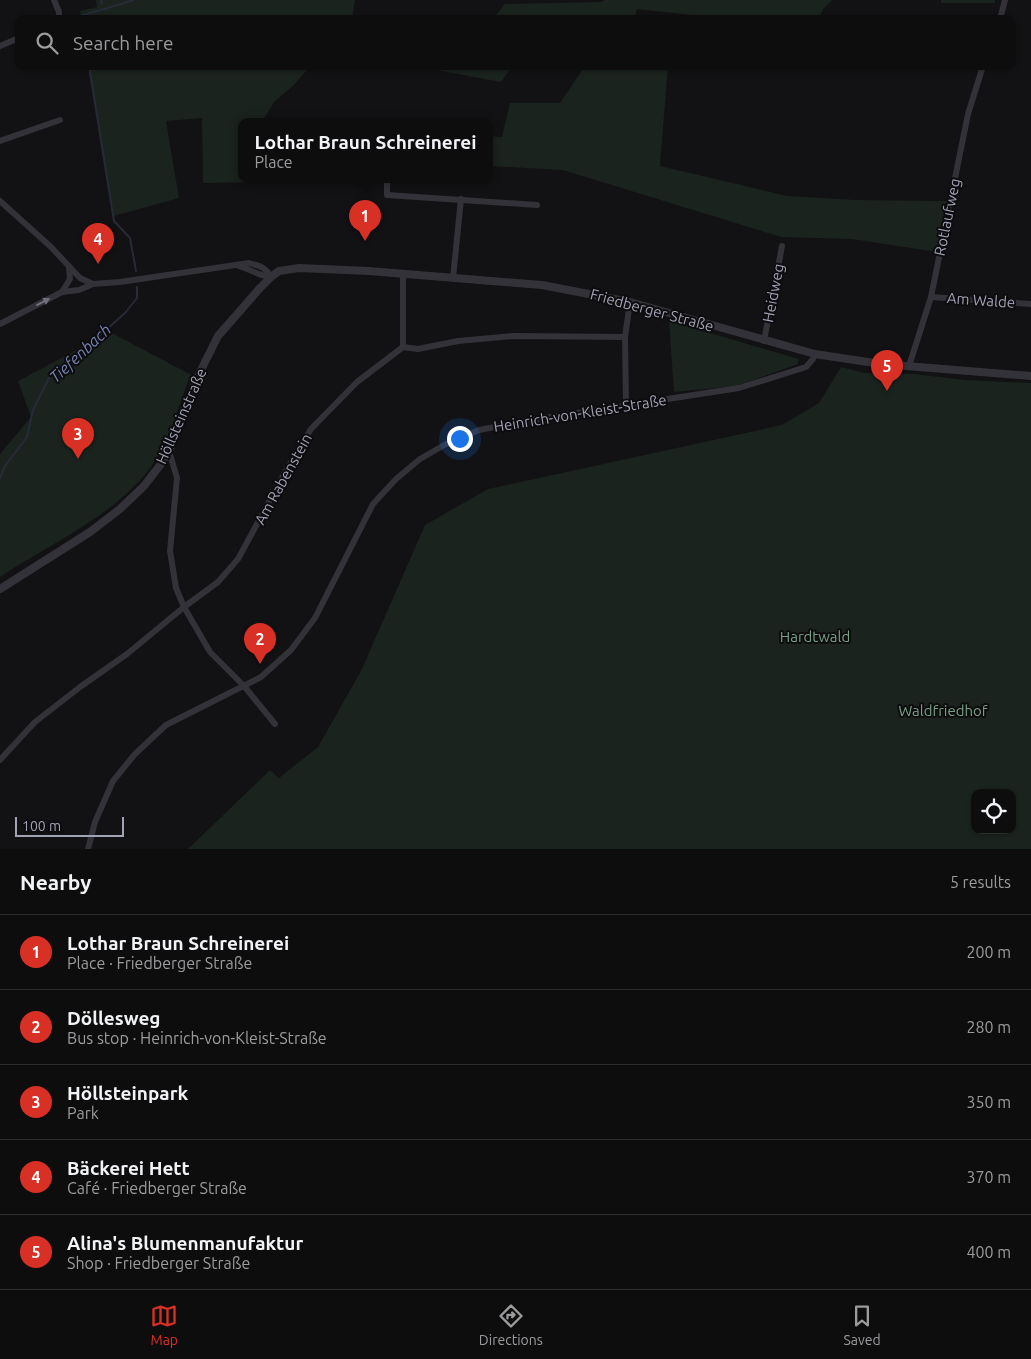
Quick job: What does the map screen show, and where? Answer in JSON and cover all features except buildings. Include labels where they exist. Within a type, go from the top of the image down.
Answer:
[{"type":"street","points":[[54,0],[59,15]]},
{"type":"street","points":[[1001,15],[1005,0]]},
{"type":"street","points":[[0,46],[15,40]]},
{"type":"street","name":"Rotlaufweg","points":[[909,366],[931,297],[968,114],[982,70]]},
{"type":"street","points":[[0,141],[60,120]]},
{"type":"street","points":[[388,183],[386,195],[537,205]]},
{"type":"street","points":[[453,278],[461,199]]},
{"type":"street","points":[[0,201],[45,241],[80,278],[93,284]]},
{"type":"street","name":"Heidweg","points":[[764,341],[782,246]]},
{"type":"street","points":[[0,324],[62,292],[79,290],[93,284],[120,282],[232,265],[248,269],[261,276],[271,277]]},
{"type":"street","points":[[62,292],[70,279],[68,267]]},
{"type":"street","name":"Friedberger Straße","points":[[271,277],[279,271],[299,268],[542,285],[630,302],[815,354],[909,366],[1031,376]]},
{"type":"street","points":[[403,274],[403,348],[418,348],[458,341],[513,336],[625,336]]},
{"type":"street","name":"Höllsteinstraße","points":[[0,589],[90,532],[120,509],[144,486],[161,464],[168,451],[197,378],[218,336],[271,277]]},
{"type":"street","name":"Am Walde","points":[[931,297],[1031,304]]},
{"type":"street","points":[[626,406],[625,336],[630,302]]},
{"type":"street","name":"Am Rabenstein","points":[[0,760],[35,722],[127,654],[218,582],[238,559],[288,467],[311,430],[357,382],[403,348]]},
{"type":"street","name":"Heinrich-von-Kleist-Straße","points":[[88,849],[95,822],[113,781],[135,754],[166,725],[261,677],[291,650],[316,618],[372,504],[396,478],[420,459],[446,444],[479,430],[531,420],[739,388],[806,367],[815,354]]},
{"type":"street","points":[[168,451],[177,478],[170,551],[176,588],[184,607],[210,652],[244,686],[275,724]]},
{"type":"green space","points":[[96,0],[355,0],[353,15],[80,15],[80,11],[97,7]]},
{"type":"green space","points":[[605,0],[832,0],[823,9],[821,15],[690,15],[637,9],[635,15],[496,15],[505,4],[601,2]]},
{"type":"green space","points":[[941,0],[995,0],[995,3],[941,3]]},
{"type":"green space","points":[[90,70],[307,70],[294,85],[274,102],[264,118],[238,118],[238,182],[203,183],[202,118],[166,121],[179,198],[114,216]]},
{"type":"green space","points":[[437,70],[509,70],[501,82]]},
{"type":"green space","points":[[582,70],[668,70],[660,166],[787,196],[856,200],[948,201],[937,252],[852,239],[781,237],[563,170],[493,166],[493,136],[502,137],[510,103],[560,103]]},
{"type":"green space","points":[[669,321],[799,359],[798,364],[736,386],[674,392]]},
{"type":"green space","points":[[110,332],[197,378],[190,376],[163,447],[149,469],[132,489],[112,506],[68,536],[0,577],[0,454],[31,417],[18,381]]},
{"type":"green space","name":"Hardtwald","points":[[841,367],[865,373],[914,374],[965,380],[1031,383],[1031,849],[188,849],[270,770],[279,778],[318,747],[361,671],[425,525],[488,489],[782,425],[819,403]]},
{"type":"waterway","points":[[101,0],[102,4]]},
{"type":"waterway","name":"Tiefenbach","points":[[83,15],[134,0]]},
{"type":"waterway","name":"Tiefenbach","points":[[90,70],[114,221],[130,238],[136,271]]},
{"type":"waterway","name":"Tiefenbach","points":[[0,478],[5,466],[27,437],[33,410],[50,376],[125,313],[137,298],[137,287]]},
{"type":"place","name":"Lothar Braun Schreinerei","points":[[365,241]]},
{"type":"place","name":"Bäckerei Hett","points":[[98,264]]},
{"type":"place","name":"Alina's Blumenmanufaktur","points":[[887,391]]},
{"type":"place","name":"Höllsteinpark","points":[[78,459]]},
{"type":"place","name":"Döllesweg","points":[[260,664]]},
{"type":"park label","name":"Waldfriedhof","points":[[943,710]]}]
